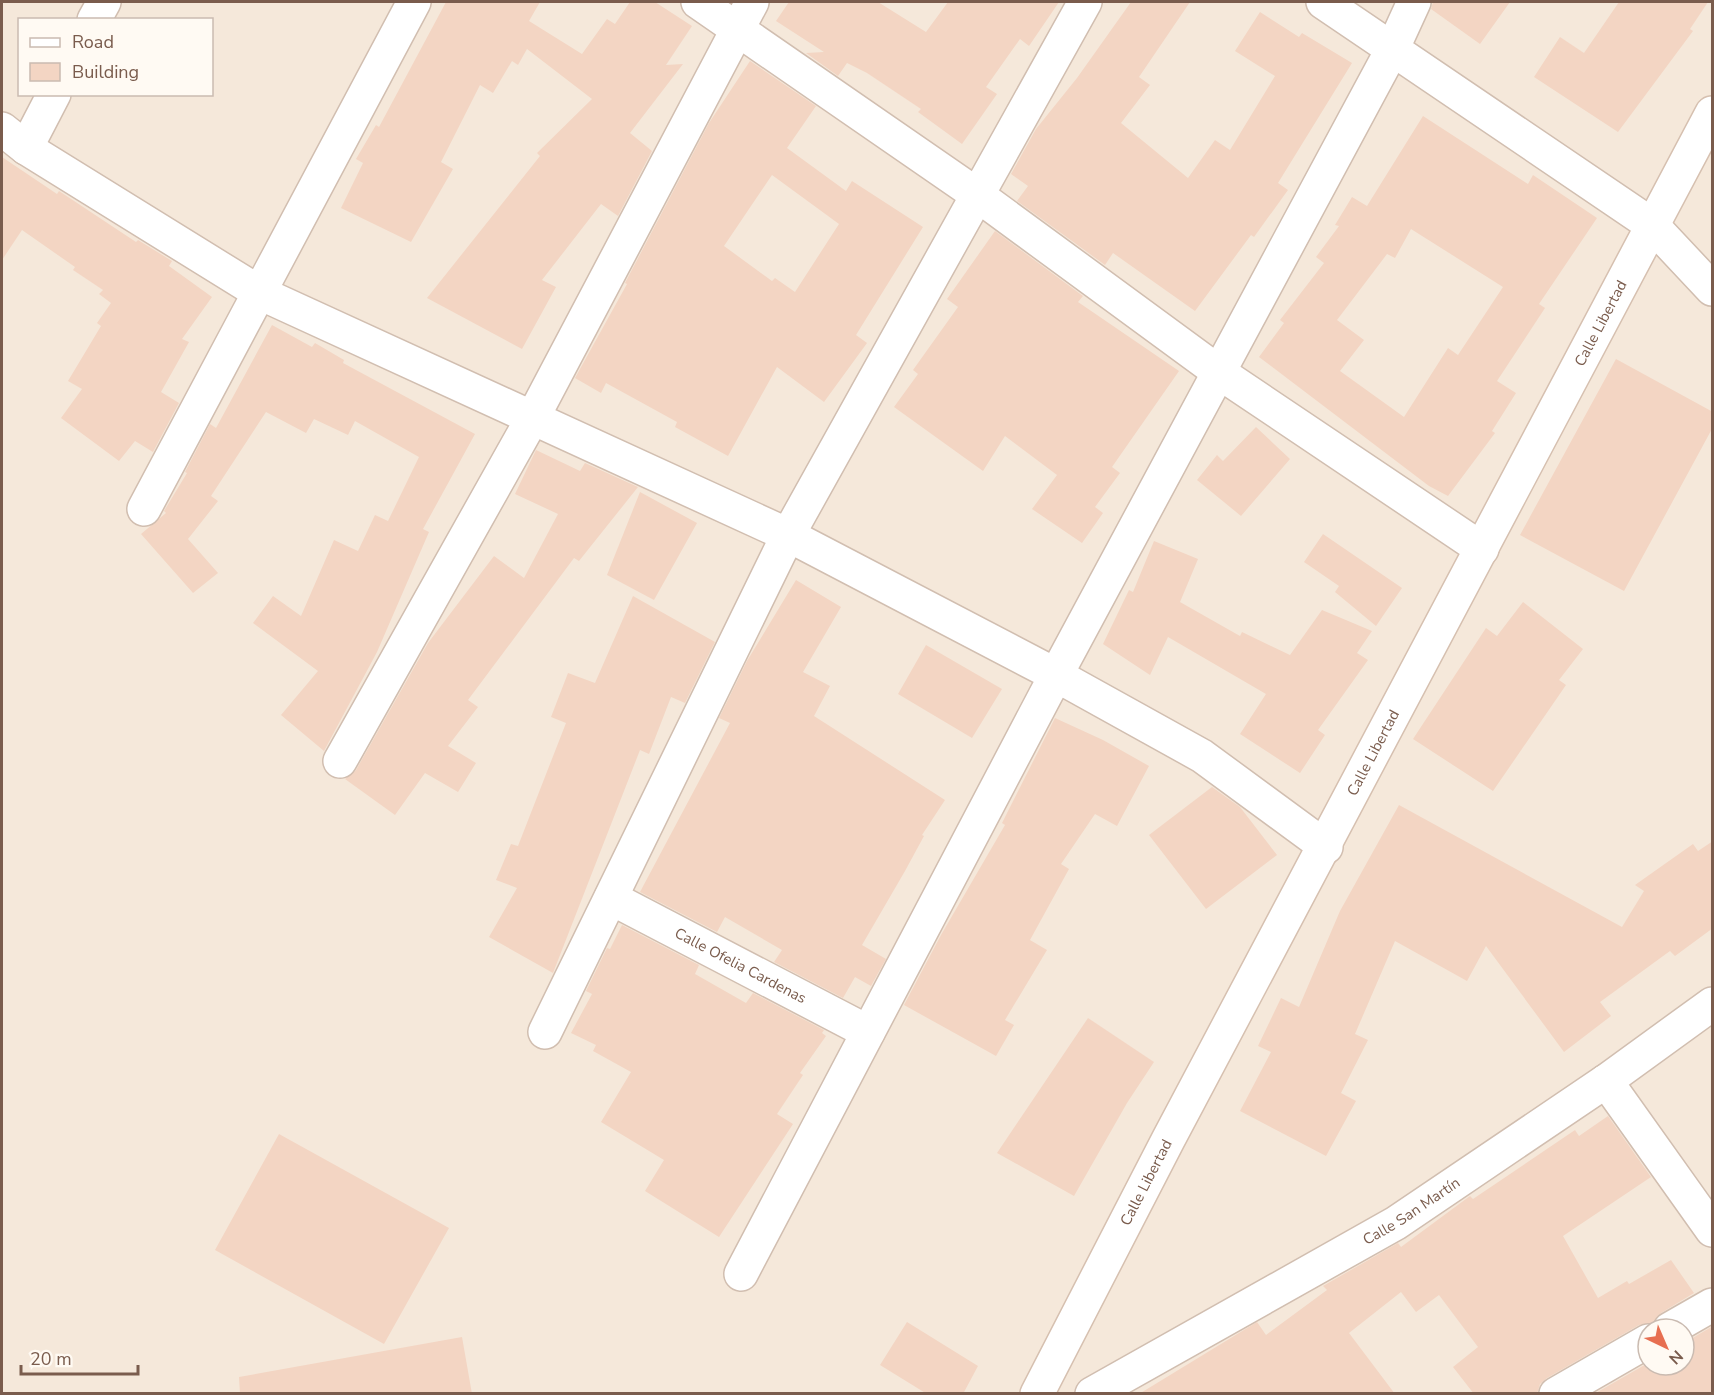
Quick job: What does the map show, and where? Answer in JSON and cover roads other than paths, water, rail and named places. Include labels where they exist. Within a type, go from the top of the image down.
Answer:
[{"type":"street","points":[[95,18],[104,2]]},
{"type":"street","points":[[144,509],[414,2]]},
{"type":"street","points":[[698,2],[745,14],[976,194],[1220,373],[1482,549]]},
{"type":"street","points":[[545,1032],[788,535],[1085,2]]},
{"type":"street","points":[[1323,2],[1653,225],[1713,289]]},
{"type":"street","points":[[741,1274],[1056,675],[1392,50],[1414,2]]},
{"type":"street","points":[[340,760],[532,419],[745,14]]},
{"type":"street","points":[[52,96],[14,139],[260,292],[788,535],[1056,675],[1202,756],[1326,847]]},
{"type":"street","name":"Calle Libertad","points":[[1037,1394],[1168,1140],[1326,847],[1713,113]]},
{"type":"street","name":"Calle Ofelia Cardenas","points":[[611,898],[868,1032]]},
{"type":"street","name":"Calle San Martín","points":[[1092,1394],[1395,1223],[1606,1081],[1713,1004]]},
{"type":"street","points":[[1606,1081],[1713,1230]]},
{"type":"street","points":[[1692,1317],[1713,1305]]},
{"type":"street","points":[[1556,1394],[1636,1348]]}]
